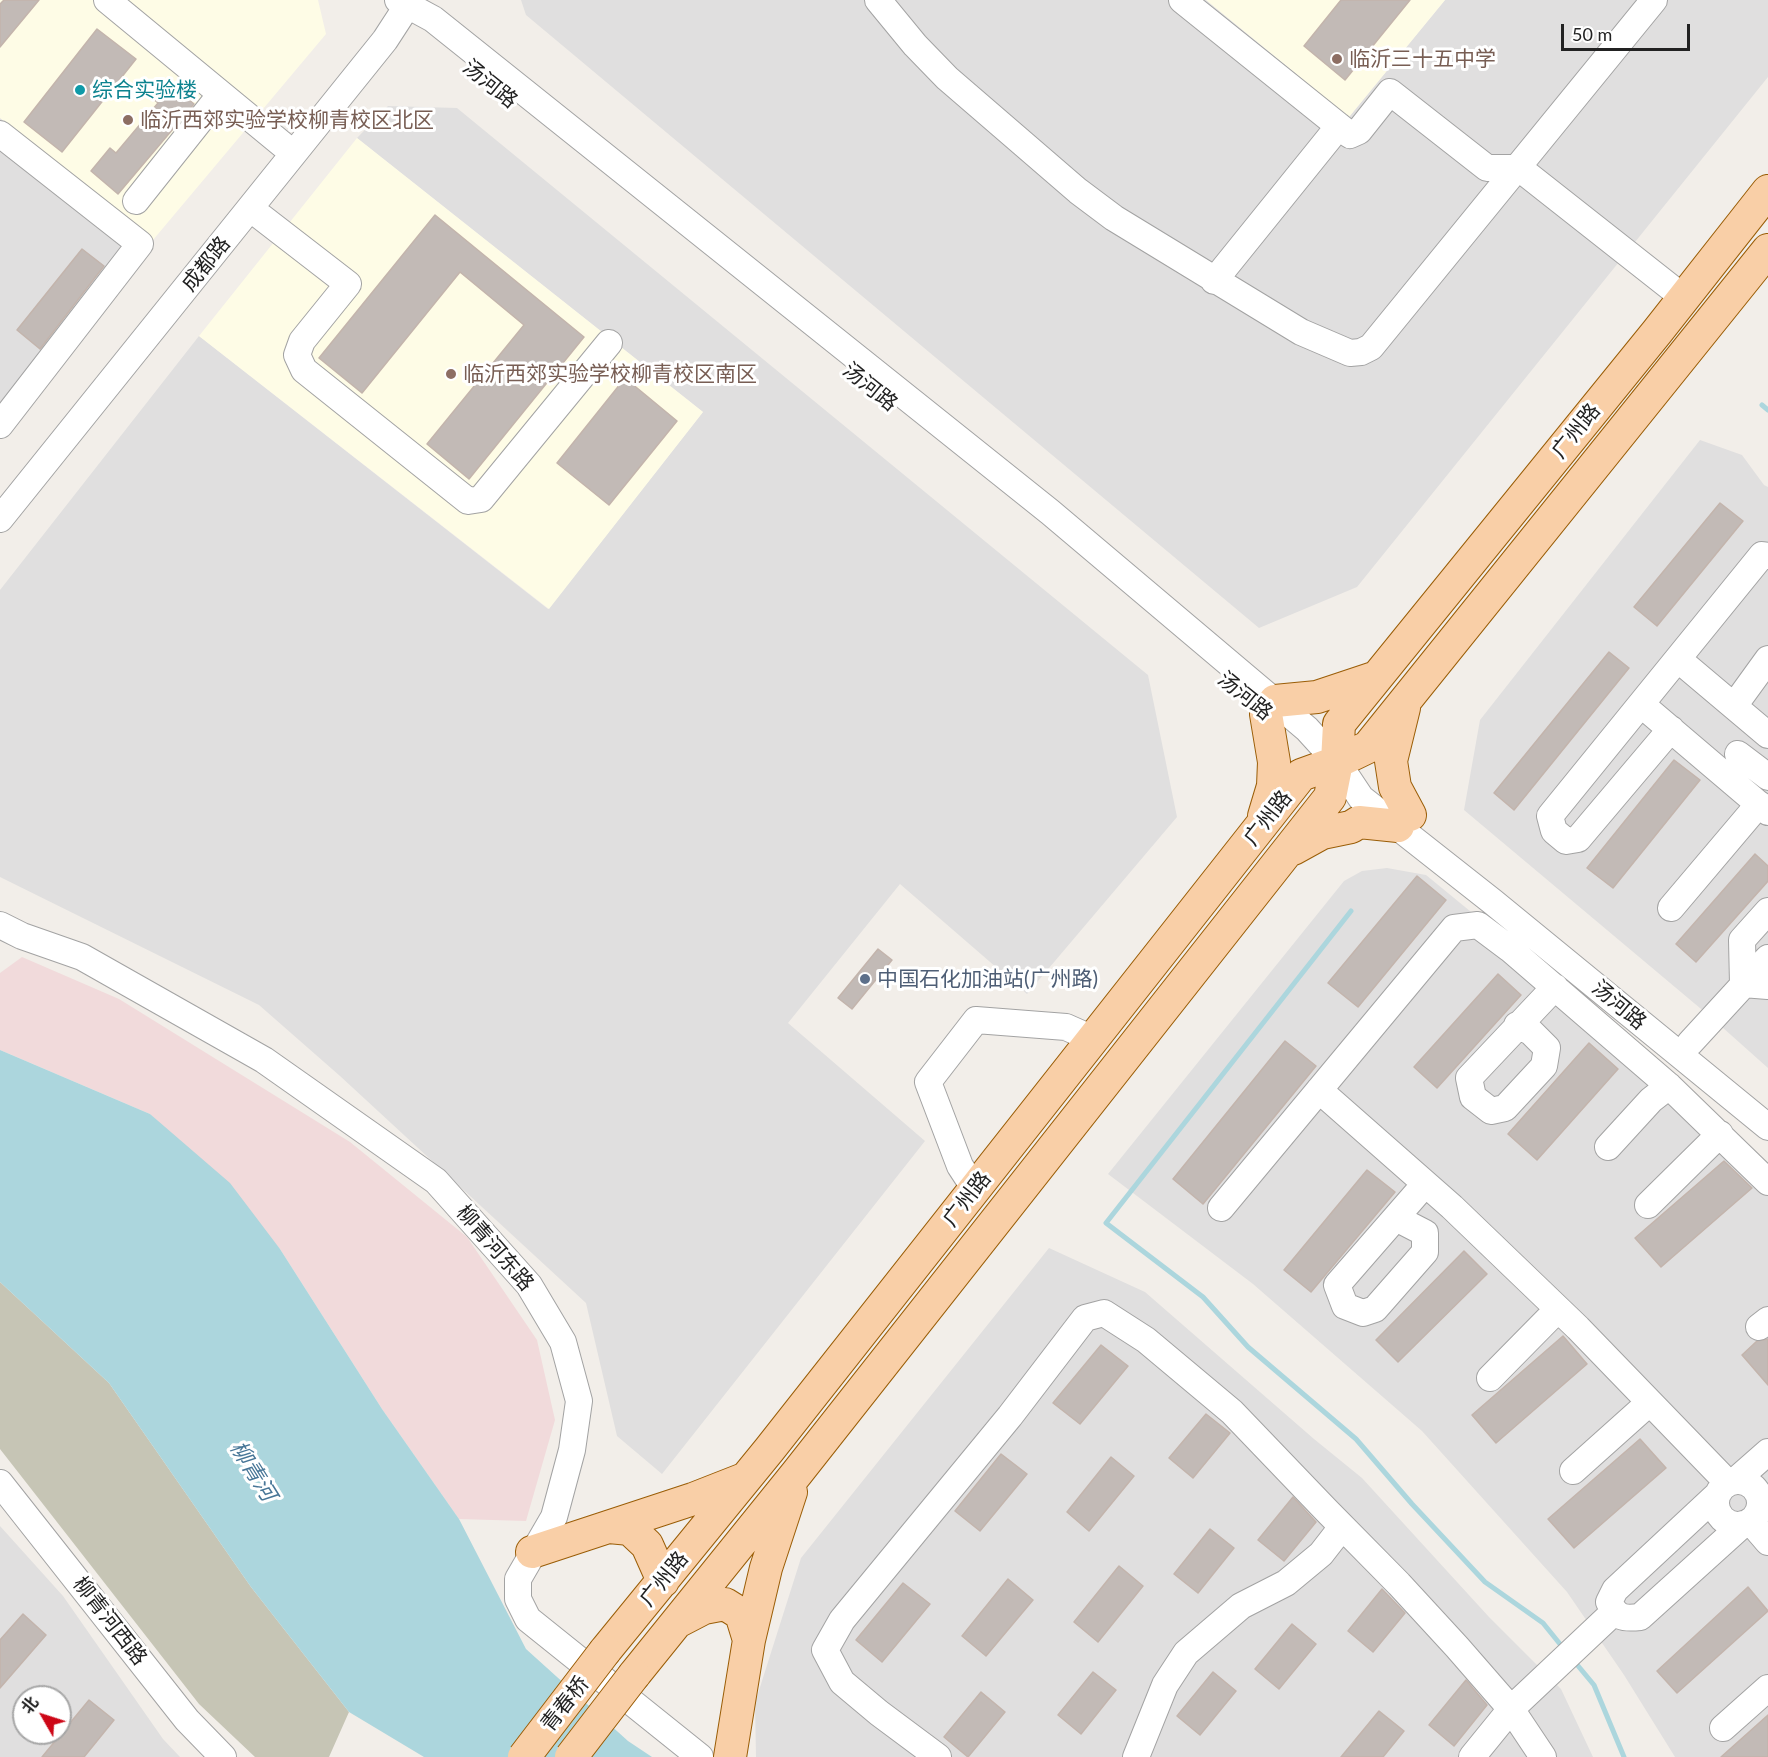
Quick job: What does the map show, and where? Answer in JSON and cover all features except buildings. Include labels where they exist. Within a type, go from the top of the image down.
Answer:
[{"type":"main road","name":"广州路","points":[[634,1675],[797,1473],[1330,797],[1337,762],[1339,724],[1768,191]]},
{"type":"main road","name":"广州路","points":[[605,1651],[746,1479],[1302,775],[1368,747],[1768,250]]},
{"type":"main road","points":[[1261,827],[1273,786],[1271,708],[1317,697],[1377,677]]},
{"type":"main road","points":[[1285,854],[1322,833],[1351,827],[1359,822],[1404,820],[1391,761],[1406,700]]},
{"type":"main road","points":[[730,1757],[749,1640],[766,1568],[797,1473]]},
{"type":"main road","points":[[532,1552],[693,1499],[746,1479]]},
{"type":"main road","points":[[609,1527],[630,1529],[647,1545],[663,1581]]},
{"type":"main road","points":[[677,1622],[704,1608],[725,1604],[741,1614],[749,1640]]},
{"type":"main road","name":"青春桥","points":[[524,1757],[605,1651]]},
{"type":"main road","name":"青春桥","points":[[571,1757],[634,1675]]},
{"type":"street","points":[[107,0],[283,146]]},
{"type":"street","points":[[878,0],[915,45],[947,78],[1078,191],[1114,218],[1301,332],[1350,353],[1361,352],[1371,347],[1654,0]]},
{"type":"street","points":[[1182,0],[1350,135],[1359,131],[1390,93],[1487,168],[1518,168],[1684,298]]},
{"type":"street","name":"成都路","points":[[0,498],[376,32],[407,1]]},
{"type":"street","name":"成都路","points":[[0,519],[385,40],[407,1]]},
{"type":"street","name":"汤河路","points":[[407,1],[433,19],[1050,512],[1271,708],[1307,729],[1337,762],[1361,798],[1404,820],[1690,1043],[1768,1107]]},
{"type":"street","points":[[136,201],[221,94]]},
{"type":"street","points":[[1214,281],[1338,126]]},
{"type":"street","points":[[0,134],[140,244],[0,425]]},
{"type":"street","points":[[251,209],[348,284],[302,341],[297,355],[304,370],[468,501],[481,499],[609,343]]},
{"type":"street","points":[[1671,729],[1578,839],[1566,841],[1554,831],[1550,816],[1762,555],[1768,556]]},
{"type":"street","points":[[1734,706],[1768,659]]},
{"type":"street","points":[[1678,660],[1768,735]]},
{"type":"street","points":[[1642,705],[1763,808],[1671,908]]},
{"type":"street","points":[[1738,754],[1768,777]]},
{"type":"street","name":"汤河路","points":[[1404,820],[1768,1127]]},
{"type":"street","points":[[1756,985],[1742,940],[1768,911]]},
{"type":"street","points":[[1221,1208],[1454,928],[1478,925],[1510,949],[1669,1086],[1768,1182]]},
{"type":"street","name":"柳青河东路","points":[[7,934],[82,957],[273,1066],[436,1181],[529,1285],[562,1342],[579,1401],[572,1450],[554,1517],[518,1579],[518,1599],[528,1619],[700,1757]]},
{"type":"street","points":[[1690,1043],[1756,985],[1768,958]]},
{"type":"street","points":[[1517,1025],[1554,987]]},
{"type":"street","points":[[975,1189],[960,1166],[928,1082],[976,1020],[1066,1027],[1093,1040]]},
{"type":"street","points":[[1608,1147],[1651,1100],[1669,1086]]},
{"type":"street","points":[[1319,1090],[1425,1184],[1558,1309],[1649,1402],[1727,1487]]},
{"type":"street","points":[[1648,1205],[1720,1134]]},
{"type":"street","points":[[1396,1218],[1425,1184]]},
{"type":"street","points":[[1490,1378],[1558,1309]]},
{"type":"street","points":[[938,1757],[842,1682],[825,1650],[842,1620],[1010,1416],[1085,1318],[1104,1313],[1146,1340],[1233,1412],[1399,1584],[1511,1709],[1543,1757]]},
{"type":"street","points":[[1573,1471],[1649,1402]]},
{"type":"street","points":[[1727,1487],[1750,1485],[1755,1490],[1760,1504],[1754,1515],[1640,1617],[1626,1618],[1614,1612],[1609,1602],[1615,1590],[1727,1487],[1768,1452]]},
{"type":"street","name":"柳青河西路","points":[[0,1483],[187,1720],[223,1757]]},
{"type":"street","points":[[1727,1487],[1716,1506],[1718,1513],[1725,1521],[1732,1524],[1754,1515]]},
{"type":"street","points":[[1754,1515],[1768,1542]]},
{"type":"street","points":[[1136,1757],[1165,1685],[1186,1653],[1241,1606],[1286,1583],[1321,1554],[1342,1527]]},
{"type":"street","points":[[1472,1757],[1511,1709],[1614,1612]]},
{"type":"street","points":[[1723,1728],[1768,1688]]},
{"type":"shaded area","name":"临沂西郊实验学校柳青校区北区","points":[[0,0],[318,0],[326,34],[153,240],[0,118]]},
{"type":"shaded area","points":[[521,0],[1206,0],[1349,117],[1445,0],[1768,0],[1768,77],[1357,587],[1259,628],[526,15]]},
{"type":"shaded area","name":"临沂三十五中学","points":[[1206,0],[1445,0],[1349,117]]},
{"type":"shaded area","points":[[388,106],[457,108],[1148,675],[1177,817],[1027,994],[900,884],[788,1023],[925,1141],[662,1474],[617,1436],[586,1303],[340,1076],[259,1005],[0,877],[0,590],[199,336],[548,609],[703,412],[357,138]]},
{"type":"shaded area","points":[[0,118],[153,240],[0,434]]},
{"type":"shaded area","name":"临沂西郊实验学校柳青校区南区","points":[[357,138],[703,412],[549,609],[199,336]]},
{"type":"shaded area","points":[[1700,440],[1742,455],[1764,485],[1768,487],[1768,1068],[1464,810],[1480,720]]},
{"type":"shaded area","points":[[1387,868],[1426,875],[1676,1080],[1768,1166],[1768,1757],[1675,1757],[1624,1675],[1567,1592],[1422,1431],[1253,1284],[1108,1174],[1344,881],[1362,871]]},
{"type":"shaded area","points":[[22,957],[119,999],[350,1142],[467,1237],[537,1340],[555,1420],[526,1521],[459,1519],[382,1409],[280,1249],[150,1114],[0,1050],[0,973]]},
{"type":"shaded area","points":[[1049,1248],[1145,1292],[1362,1478],[1489,1617],[1561,1689],[1593,1757],[756,1757],[755,1703],[801,1558]]},
{"type":"shaded area","points":[[0,1282],[109,1383],[251,1587],[349,1712],[329,1757],[255,1757],[199,1704],[0,1449]]},
{"type":"shaded area","points":[[0,1526],[63,1596],[163,1739],[180,1757],[0,1757]]},
{"type":"water","name":"柳青河","points":[[0,1050],[150,1114],[230,1183],[280,1249],[382,1409],[459,1519],[526,1649],[628,1741],[652,1757],[424,1757],[349,1712],[251,1587],[109,1383],[0,1282]]},
{"type":"waterway","points":[[1762,405],[1768,410]]},
{"type":"waterway","points":[[1351,911],[1106,1223],[1203,1297],[1248,1347],[1356,1439],[1412,1504],[1485,1582],[1543,1623],[1564,1649]]},
{"type":"waterway","points":[[1574,1661],[1594,1685],[1624,1757]]},
{"type":"place","name":"临沂三十五中学","points":[[1337,59]]},
{"type":"place","name":"综合实验楼","points":[[80,90]]},
{"type":"place","name":"临沂西郊实验学校柳青校区北区","points":[[128,120]]},
{"type":"place","name":"临沂西郊实验学校柳青校区南区","points":[[451,374]]},
{"type":"place","name":"中国石化加油站(广州路)","points":[[865,979]]}]
